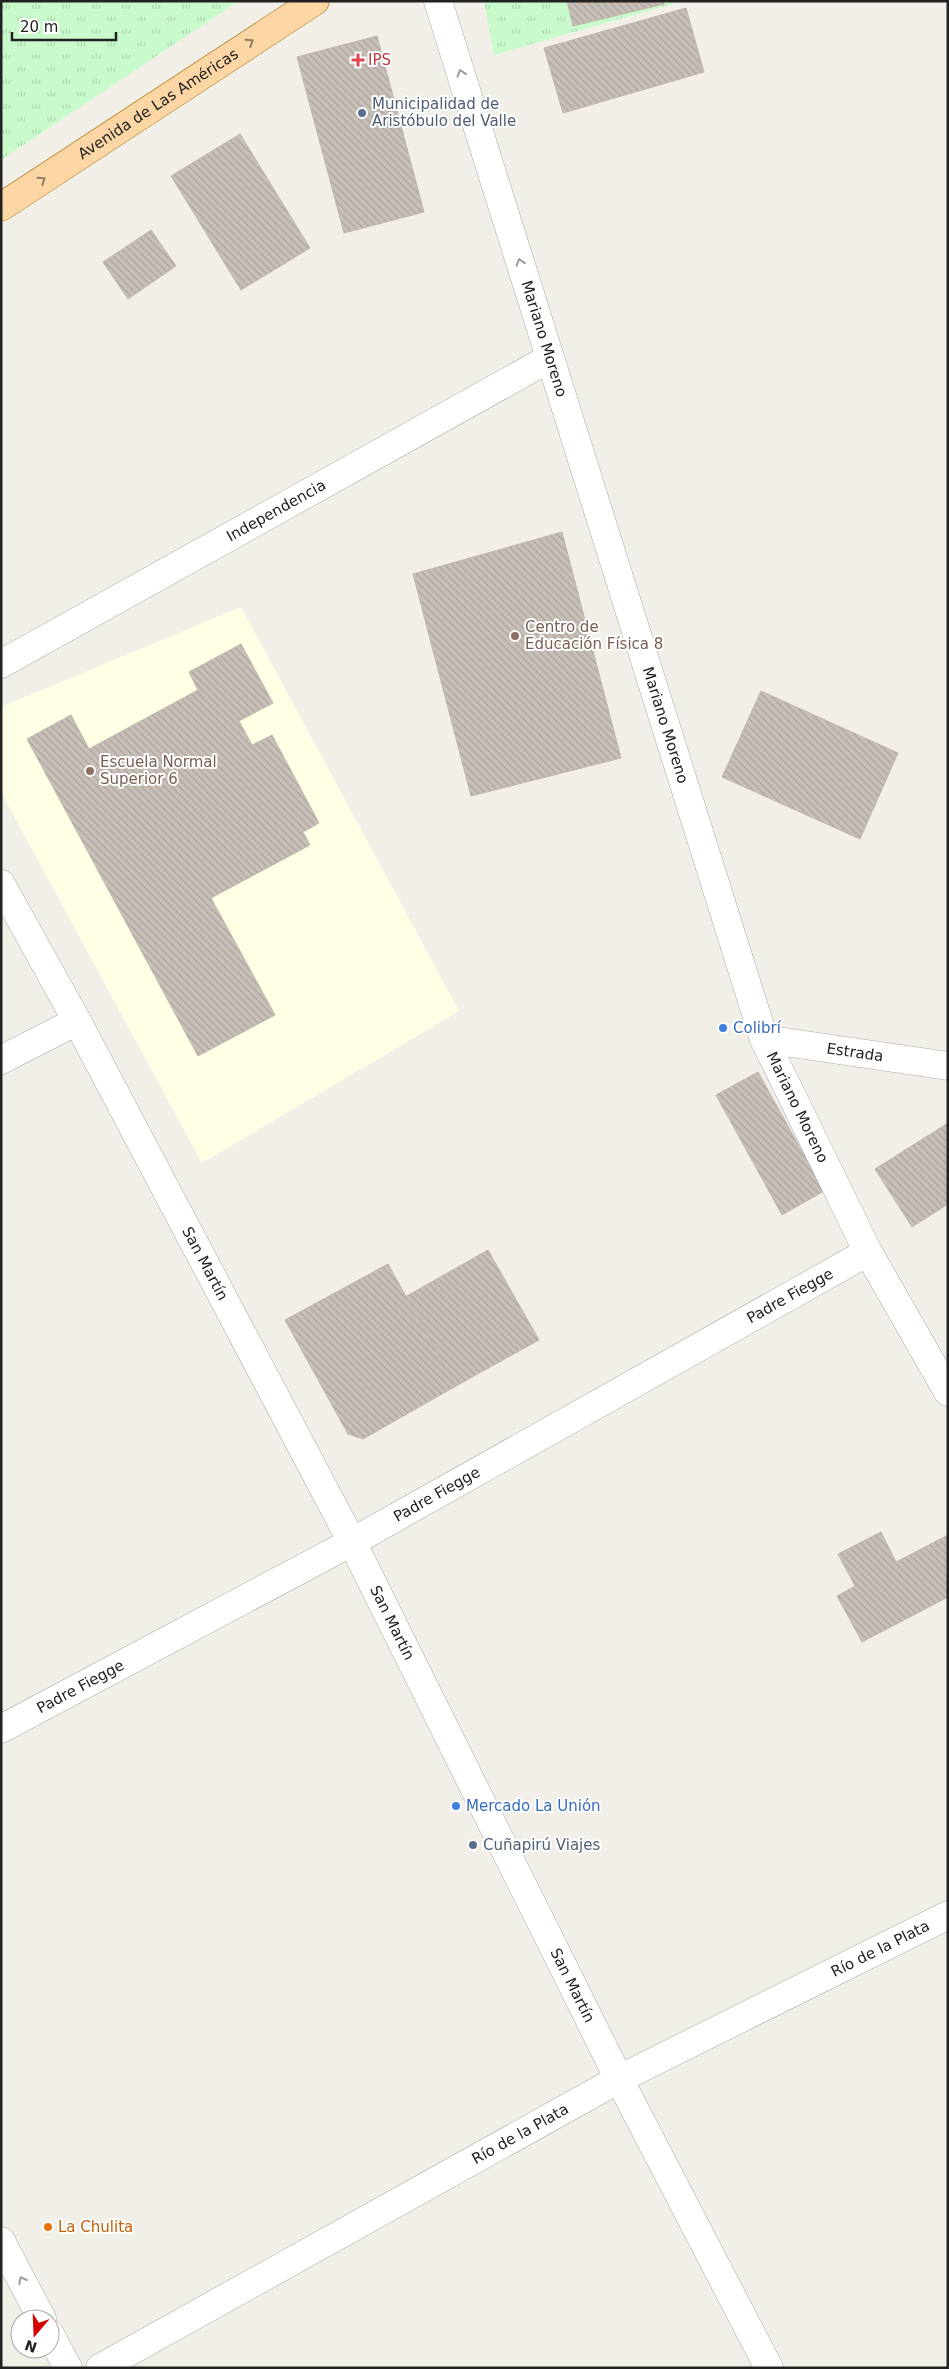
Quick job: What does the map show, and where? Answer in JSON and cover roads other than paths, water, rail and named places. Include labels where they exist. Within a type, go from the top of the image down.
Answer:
[{"type":"main road","name":"Avenida de Las Américas","points":[[1,207],[315,1]]},
{"type":"street","name":"Mariano Moreno","points":[[438,1],[764,1039],[868,1252],[948,1392]]},
{"type":"street","name":"Independencia","points":[[1,664],[550,358]]},
{"type":"street","name":"San Martín","points":[[1,884],[77,1021],[352,1542],[619,2079],[769,2368]]},
{"type":"street","points":[[1,1060],[77,1021]]},
{"type":"street","name":"Estrada","points":[[764,1039],[948,1066]]},
{"type":"street","name":"Padre Fiegge","points":[[1,1728],[352,1542],[868,1252]]},
{"type":"street","name":"Río de la Plata","points":[[100,2368],[619,2079],[948,1915]]},
{"type":"street","points":[[1,2241],[37,2309]]},
{"type":"street","points":[[60,2353],[68,2368]]},
{"type":"place","name":"IPS","points":[[358,60]]},
{"type":"place","name":"Municipalidad de Aristóbulo del Valle","points":[[362,113]]},
{"type":"place","name":"Centro de Educación Física 8","points":[[515,636]]},
{"type":"place","name":"Escuela Normal Superior 6","points":[[90,771]]},
{"type":"place","name":"Colibrí","points":[[723,1028]]},
{"type":"place","name":"Mercado La Unión","points":[[456,1806]]},
{"type":"place","name":"Cuñapirú Viajes","points":[[473,1845]]},
{"type":"place","name":"La Chulita","points":[[48,2227]]}]
